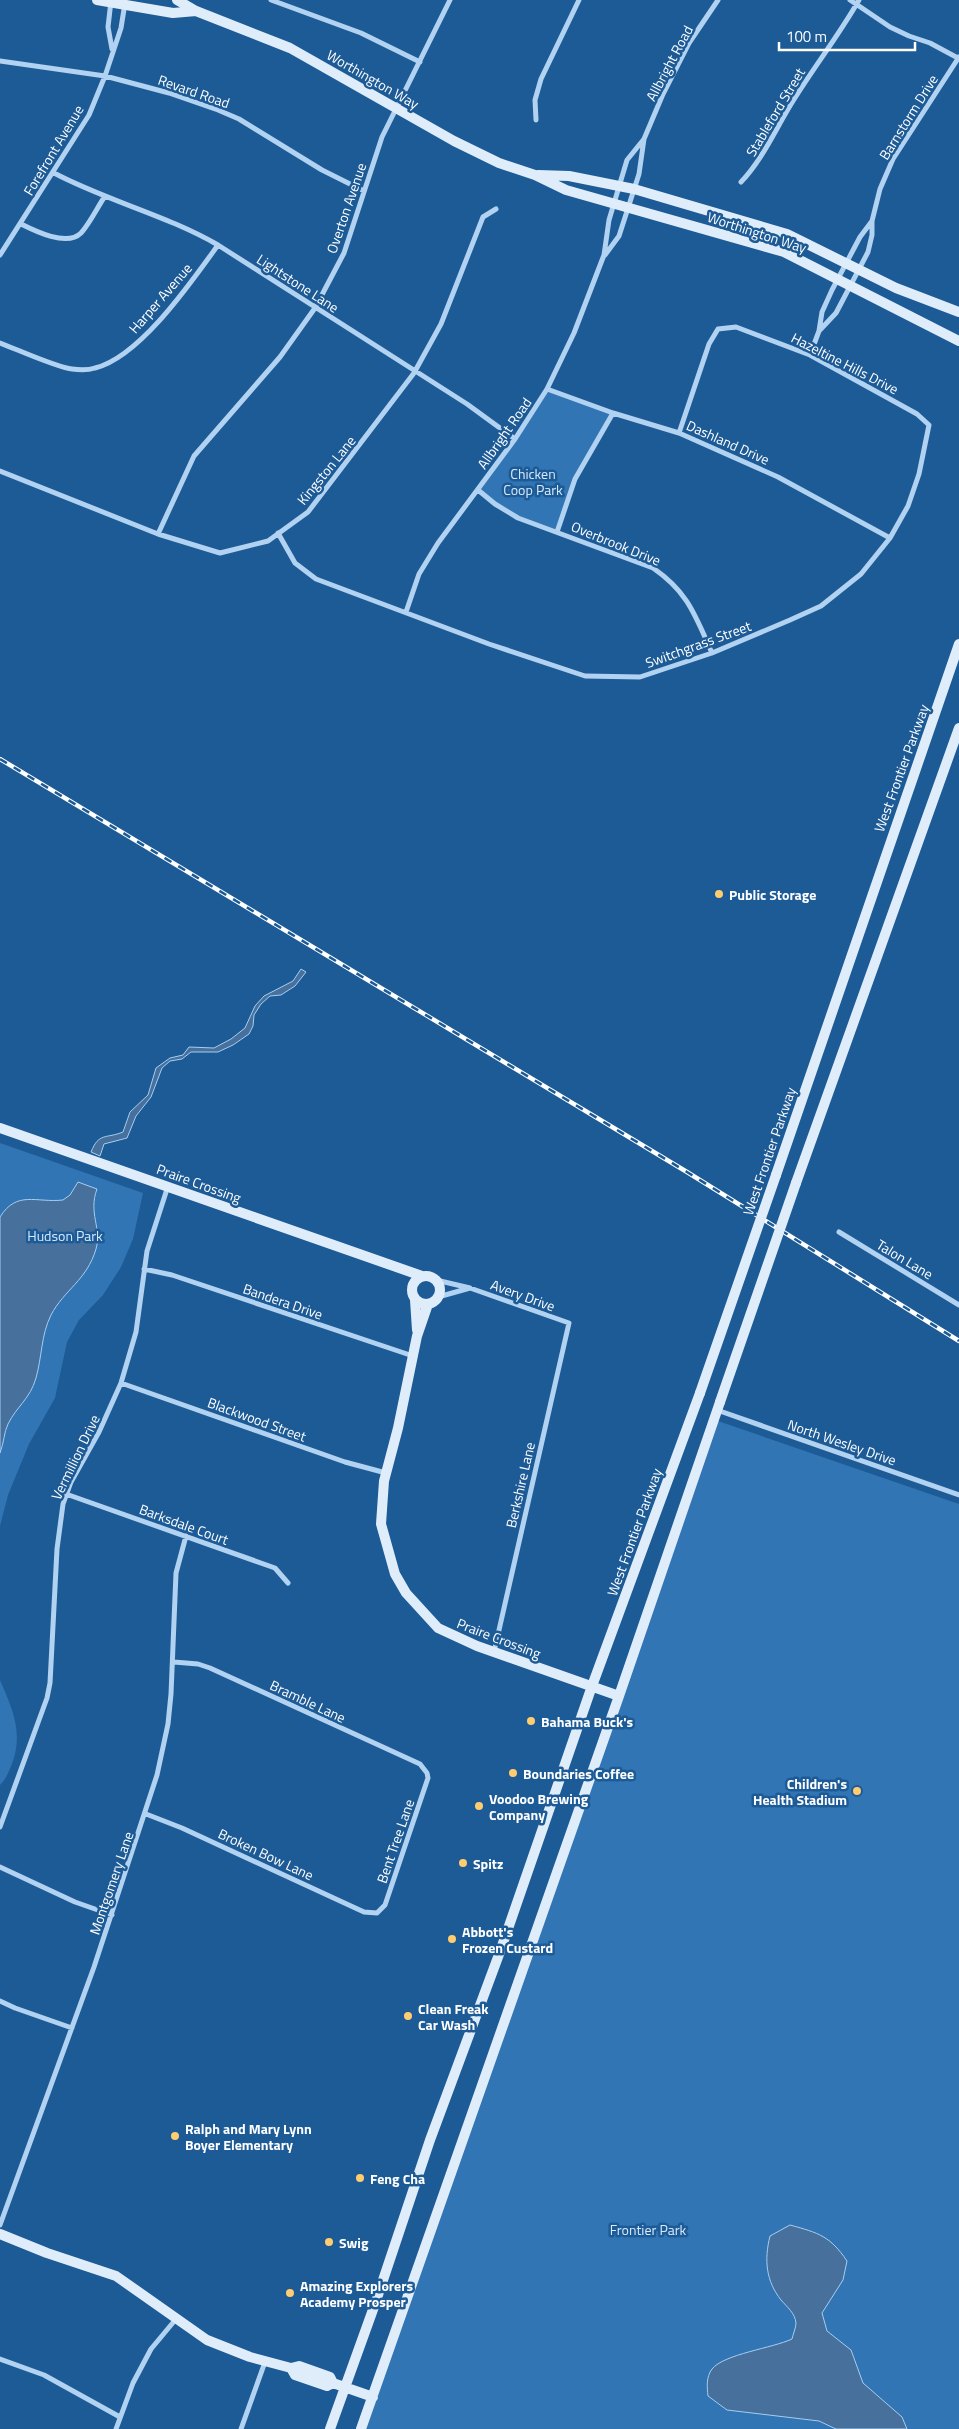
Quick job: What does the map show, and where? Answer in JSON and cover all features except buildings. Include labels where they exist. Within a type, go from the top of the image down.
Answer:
[{"type":"street","points":[[97,0],[125,2],[173,13],[196,11]]},
{"type":"street","name":"Worthington Way","points":[[177,0],[196,11],[290,48],[396,109],[499,163],[535,175],[566,190],[784,252],[958,338]]},
{"type":"street","points":[[272,0],[361,33],[420,62]]},
{"type":"street","name":"Overton Avenue","points":[[158,534],[194,456],[280,358],[315,308],[344,253],[382,137],[450,0]]},
{"type":"street","points":[[536,120],[535,100],[541,79],[579,0]]},
{"type":"street","name":"Allbright Road","points":[[604,256],[605,236],[627,160],[644,139],[663,94],[689,43],[718,0]]},
{"type":"street","points":[[850,0],[857,2],[896,30],[959,57]]},
{"type":"street","name":"Forefront Avenue","points":[[111,1],[108,27],[112,50]]},
{"type":"street","name":"Forefront Avenue","points":[[0,255],[54,173],[89,115],[105,76],[120,28],[125,2]]},
{"type":"street","name":"Stableford Street","points":[[741,182],[756,166],[766,145],[857,2]]},
{"type":"street","name":"Barnstorm Drive","points":[[819,331],[836,313],[859,270],[870,244],[872,221],[880,189],[893,159],[959,57]]},
{"type":"street","name":"Revard Road","points":[[0,61],[105,76],[168,93],[218,110],[239,119],[322,170],[364,191]]},
{"type":"street","name":"Allbright Road","points":[[406,612],[419,574],[438,542],[515,439],[548,389],[574,333],[604,256],[619,236],[634,189],[643,152],[644,139]]},
{"type":"street","name":"Lightstone Lane","points":[[54,173],[105,196],[191,229],[466,404],[515,439]]},
{"type":"street","name":"Worthington Way","points":[[535,175],[569,176],[634,189],[787,234],[896,288],[959,312]]},
{"type":"street","points":[[21,224],[36,232],[71,238],[80,234],[105,196]]},
{"type":"street","name":"Kingston Lane","points":[[0,471],[158,534],[220,553],[268,541],[308,512],[414,372],[440,324],[484,217],[496,208]]},
{"type":"street","name":"Barnstorm Drive","points":[[810,354],[819,331],[822,312],[860,237],[872,221]]},
{"type":"street","name":"Harper Avenue","points":[[0,343],[70,369],[95,368],[123,355],[152,329],[186,290],[218,245]]},
{"type":"street","name":"Hazeltine Hills Drive","points":[[679,433],[709,344],[718,329],[736,326],[810,354],[918,414],[929,425]]},
{"type":"street","name":"Dashland Drive","points":[[548,389],[613,413],[679,433],[778,476],[890,538]]},
{"type":"street","points":[[557,532],[575,479],[613,413]]},
{"type":"street","name":"Switchgrass Street","points":[[278,533],[296,563],[316,579],[489,644],[585,676],[640,677],[712,653],[821,606],[862,574],[890,538],[908,506],[919,474],[929,425]]},
{"type":"street","name":"Overbrook Drive","points":[[478,490],[495,504],[518,518],[599,550],[653,568],[670,580],[688,600],[712,653]]},
{"type":"street","name":"West Frontier Parkway","points":[[330,2429],[430,2140],[501,1949],[592,1686],[700,1393],[959,644]]},
{"type":"street","points":[[361,2429],[619,1696],[796,1183],[959,728]]},
{"type":"street","name":"Praire Crossing","points":[[0,1128],[422,1276]]},
{"type":"street","name":"Vermillion Drive","points":[[0,1827],[50,1683],[60,1516],[66,1494],[99,1432],[121,1382],[136,1332],[147,1251],[168,1186]]},
{"type":"street","name":"Talon Lane","points":[[839,1232],[959,1305]]},
{"type":"street","name":"Praire Crossing","points":[[389,1265],[412,1285]]},
{"type":"street","name":"Bandera Drive","points":[[144,1270],[172,1275],[413,1356]]},
{"type":"street","points":[[422,1276],[436,1280],[440,1288],[438,1297],[428,1304],[415,1300],[412,1293],[412,1285],[422,1276]]},
{"type":"street","name":"Avery Drive","points":[[436,1280],[470,1288],[569,1323]]},
{"type":"street","name":"Avery Drive","points":[[438,1297],[470,1288]]},
{"type":"street","name":"Praire Crossing","points":[[415,1300],[417,1336]]},
{"type":"street","name":"Praire Crossing","points":[[428,1304],[417,1336],[386,1473],[381,1524],[390,1560],[406,1593],[438,1628],[494,1652],[619,1696]]},
{"type":"street","name":"Berkshire Lane","points":[[494,1652],[569,1323]]},
{"type":"street","name":"Blackwood Street","points":[[121,1382],[344,1462],[386,1473]]},
{"type":"street","name":"North Wesley Drive","points":[[718,1406],[959,1495]]},
{"type":"street","name":"Barksdale Court","points":[[66,1494],[276,1568],[288,1583]]},
{"type":"street","name":"Montgomery Lane","points":[[0,2226],[72,2028],[146,1814],[168,1724],[174,1662],[176,1573],[186,1536]]},
{"type":"street","name":"Bramble Lane","points":[[174,1662],[193,1663],[210,1668],[420,1764],[427,1772]]},
{"type":"street","name":"Bent Tree Lane","points":[[377,1913],[385,1905],[427,1785],[427,1772]]},
{"type":"street","name":"Broken Bow Lane","points":[[146,1814],[182,1828],[364,1912],[377,1913]]},
{"type":"street","points":[[0,1867],[75,1902],[112,1915]]},
{"type":"street","points":[[0,2000],[15,2008],[72,2028]]},
{"type":"street","points":[[0,2234],[47,2253],[116,2276],[207,2340],[265,2361],[291,2368],[295,2374],[327,2386],[334,2383],[373,2397]]},
{"type":"street","points":[[116,2429],[133,2383],[151,2349],[176,2318]]},
{"type":"street","points":[[0,2358],[44,2375],[120,2417]]},
{"type":"street","points":[[241,2429],[265,2361]]},
{"type":"green space","name":"Chicken Coop Park","points":[[547,389],[613,413],[584,460],[557,532],[518,518],[478,490]]},
{"type":"green space","name":"Hudson Park","points":[[0,1143],[143,1193],[133,1239],[121,1267],[103,1295],[79,1320],[67,1342],[55,1398],[29,1444],[8,1495],[0,1526]]},
{"type":"green space","name":"Frontier Park","points":[[715,1420],[959,1504],[959,2429],[366,2429]]},
{"type":"green space","points":[[0,1680],[15,1720],[17,1740],[13,1761],[0,1785]]},
{"type":"shaded area","points":[[301,969],[306,972],[295,986],[281,995],[270,996],[261,1004],[254,1015],[253,1026],[249,1034],[218,1052],[191,1052],[182,1059],[170,1061],[162,1068],[151,1097],[136,1116],[127,1138],[104,1144],[100,1156],[91,1152],[100,1139],[123,1132],[130,1112],[148,1095],[156,1068],[170,1058],[183,1055],[189,1047],[214,1048],[231,1039],[245,1028],[255,1006],[264,996],[293,981]]},
{"type":"shaded area","points":[[78,1182],[97,1189],[94,1206],[97,1234],[96,1249],[87,1269],[62,1298],[51,1315],[43,1338],[36,1378],[27,1397],[8,1424],[0,1453],[0,1217],[13,1203],[20,1201],[63,1200],[70,1195]]},
{"type":"shaded area","points":[[790,2225],[809,2230],[823,2237],[835,2246],[847,2261],[843,2280],[822,2313],[827,2331],[851,2350],[863,2383],[902,2417],[907,2429],[836,2429],[819,2421],[727,2410],[708,2396],[709,2375],[718,2364],[738,2355],[792,2339],[796,2325],[795,2319],[772,2285],[767,2262],[770,2236]]},
{"type":"railway","points":[[0,759],[687,1172],[959,1341]]},
{"type":"place","name":"Public Storage","points":[[719,894]]},
{"type":"place","name":"Bahama Buck's","points":[[531,1721]]},
{"type":"place","name":"Boundaries Coffee","points":[[513,1773]]},
{"type":"place","name":"Children's Health Stadium","points":[[857,1791]]},
{"type":"place","name":"Voodoo Brewing Company","points":[[479,1806]]},
{"type":"place","name":"Spitz","points":[[463,1863]]},
{"type":"place","name":"Abbott's Frozen Custard","points":[[452,1939]]},
{"type":"place","name":"Clean Freak Car Wash","points":[[408,2016]]},
{"type":"place","name":"Ralph and Mary Lynn Boyer Elementary","points":[[175,2136]]},
{"type":"place","name":"Feng Cha","points":[[360,2178]]},
{"type":"place","name":"Swig","points":[[329,2242]]},
{"type":"place","name":"Amazing Explorers Academy Prosper","points":[[290,2293]]}]
